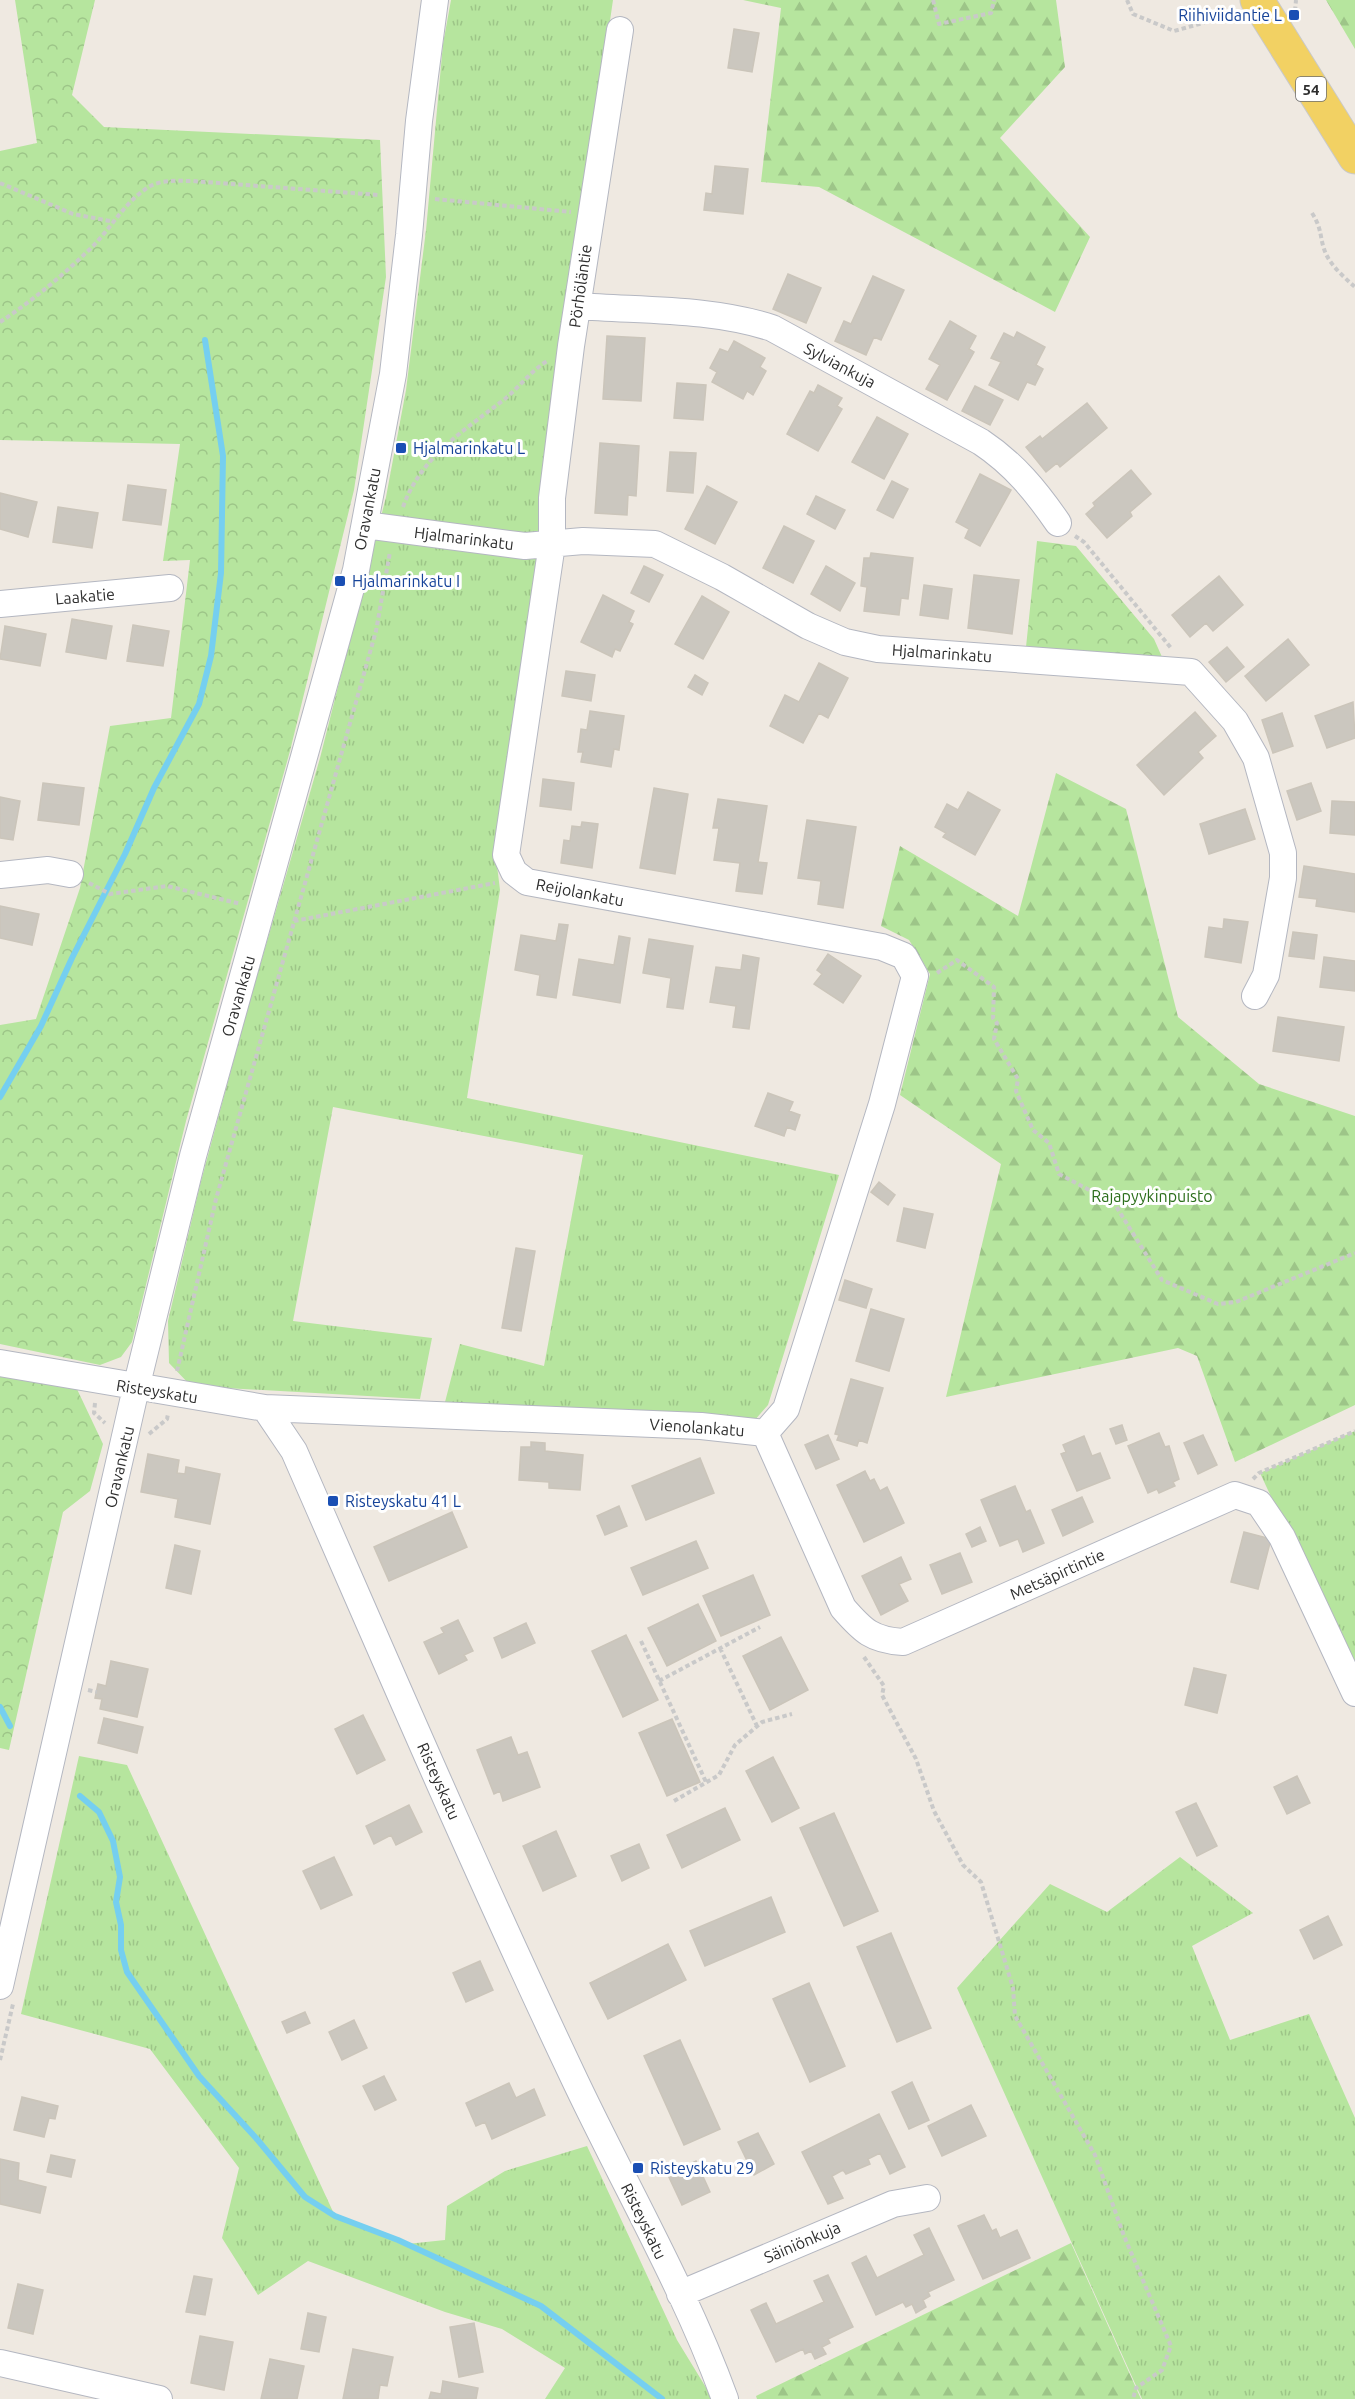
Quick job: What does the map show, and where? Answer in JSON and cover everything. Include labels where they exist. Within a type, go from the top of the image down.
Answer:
[{"type":"main road","name":"54","points":[[1259,7],[1355,157]]},
{"type":"street","name":"Oravankatu","points":[[7,1993],[136,1388],[194,1156],[342,625],[365,525],[393,374],[419,121],[435,0]]},
{"type":"street","name":"Pörhöläntie","points":[[552,544],[552,498],[571,346],[620,30]]},
{"type":"street","name":"Sylviankuja","points":[[578,306],[693,313],[743,319],[772,328],[981,442],[1005,458],[1034,488],[1058,523]]},
{"type":"street","name":"Hjalmarinkatu","points":[[365,525],[525,546],[621,540],[655,544],[722,577],[808,626],[845,642],[878,649],[1191,672]]},
{"type":"street","name":"Reijolankatu","points":[[552,544],[506,855],[514,872],[527,882],[882,947],[904,956],[915,976],[913,985]]},
{"type":"street","name":"Laakatie","points":[[0,604],[170,588]]},
{"type":"street","points":[[1191,672],[1235,721],[1256,758],[1283,853],[1283,878],[1266,975],[1255,996]]},
{"type":"street","points":[[0,875],[48,870],[70,874]]},
{"type":"street","name":"Vienolankatu","points":[[265,1408],[701,1426],[765,1433],[786,1409],[882,1104],[913,985]]},
{"type":"street","name":"Risteyskatu","points":[[0,1363],[136,1388],[265,1408],[294,1451],[571,2072],[680,2294],[725,2399]]},
{"type":"street","name":"Metsäpirtintie","points":[[765,1433],[843,1608],[863,1631],[882,1641],[903,1642],[1235,1495]]},
{"type":"street","points":[[1235,1495],[1259,1503],[1282,1538],[1355,1693]]},
{"type":"street","name":"Säiniönkuja","points":[[680,2294],[893,2204],[927,2198]]},
{"type":"street","points":[[0,2363],[159,2399]]},
{"type":"path","points":[[933,0],[939,24],[991,14],[994,0]]},
{"type":"path","points":[[1127,0],[1134,14],[1174,31],[1203,23],[1220,13],[1259,7]]},
{"type":"path","points":[[0,322],[25,306],[91,249],[115,222],[126,205],[147,188],[164,181],[192,181],[379,195]]},
{"type":"path","points":[[0,183],[73,214],[115,222]]},
{"type":"path","points":[[435,198],[590,214]]},
{"type":"path","points":[[1312,213],[1321,227],[1326,253],[1338,272],[1355,287]]},
{"type":"path","points":[[145,1443],[149,1434],[167,1419],[216,1199],[376,631],[394,529],[417,477],[437,451],[507,396],[539,366],[571,346]]},
{"type":"path","points":[[1058,523],[1084,543],[1191,672]]},
{"type":"path","points":[[294,921],[489,886],[514,872]]},
{"type":"path","points":[[100,888],[110,894],[167,886],[262,910]]},
{"type":"path","points":[[913,985],[957,960],[994,987],[993,1018],[997,1023],[994,1039],[1018,1079],[1016,1091],[1033,1130],[1049,1143],[1059,1174],[1114,1203],[1162,1280],[1218,1304],[1236,1302],[1355,1253]]},
{"type":"path","points":[[1235,1495],[1260,1473],[1355,1431]]},
{"type":"path","points":[[659,1681],[760,1627]]},
{"type":"path","points":[[641,1641],[706,1782]]},
{"type":"path","points":[[720,1648],[757,1726]]},
{"type":"path","points":[[861,1652],[884,1686],[882,1695],[916,1759],[934,1811],[963,1865],[981,1882],[1013,1988],[1015,2016],[1095,2155],[1124,2236],[1171,2346],[1162,2370],[1136,2388],[1133,2399]]},
{"type":"path","points":[[83,1698],[87,1678]]},
{"type":"path","points":[[674,1801],[719,1775],[735,1745],[762,1722],[792,1714]]},
{"type":"path","points":[[0,2060],[7,1993]]},
{"type":"green space","points":[[15,0],[95,0],[72,95],[104,127],[380,140],[386,277],[354,490],[290,751],[186,1121],[132,1342],[121,1357],[100,1365],[0,1344],[0,1025],[36,1019],[80,888],[110,726],[171,718],[190,560],[163,561],[180,444],[0,440],[0,151],[37,143]]},
{"type":"green space","points":[[451,0],[613,0],[546,464],[536,585],[495,849],[500,890],[467,1098],[839,1175],[768,1405],[754,1421],[445,1402],[460,1344],[544,1366],[583,1155],[333,1107],[293,1321],[432,1338],[420,1399],[191,1386],[169,1363],[168,1321],[200,1185],[248,1007],[320,758],[386,497],[406,390],[426,230],[443,44]]},
{"type":"green space","points":[[743,0],[1056,0],[1065,67],[1000,138],[1090,237],[1055,312],[819,187],[761,182],[781,8]]},
{"type":"green space","points":[[1326,0],[1355,0],[1355,49]]},
{"type":"green space","points":[[1037,541],[1076,546],[1154,639],[1162,657],[1158,661],[1026,647]]},
{"type":"green space","name":"Rajapyykinpuisto","points":[[1056,773],[1126,809],[1178,1017],[1259,1084],[1355,1116],[1355,1405],[1235,1462],[1197,1356],[1178,1348],[946,1397],[1001,1164],[900,1095],[930,974],[909,940],[881,926],[900,846],[1018,916]]},
{"type":"green space","points":[[0,1374],[76,1387],[103,1444],[90,1491],[63,1512],[9,1750],[0,1748]]},
{"type":"green space","points":[[1355,1431],[1355,1676],[1260,1473]]},
{"type":"green space","points":[[79,1756],[127,1765],[335,2216],[407,2244],[445,2240],[447,2206],[505,2171],[587,2146],[677,2340],[713,2399],[545,2399],[565,2368],[502,2329],[445,2312],[308,2261],[258,2295],[222,2238],[239,2168],[150,2049],[21,2014]]},
{"type":"green space","points":[[1180,1857],[1253,1913],[1192,1946],[1230,2040],[1309,2014],[1355,2118],[1355,2399],[1142,2399],[957,1988],[1050,1884],[1107,1912]]},
{"type":"green space","points":[[1071,2243],[1141,2399],[757,2399],[756,2396]]},
{"type":"building","points":[[734,29],[759,33],[752,72],[728,68]]},
{"type":"building","points":[[715,166],[748,169],[743,214],[704,210],[706,193],[712,194]]},
{"type":"building","points":[[788,274],[821,288],[806,323],[773,309]]},
{"type":"building","points":[[873,276],[904,290],[881,340],[874,337],[866,355],[835,341],[844,321],[851,324]]},
{"type":"building","points":[[950,321],[976,336],[969,349],[974,352],[947,400],[926,389],[940,365],[929,359]]},
{"type":"building","points":[[1017,332],[1045,347],[1036,365],[1043,369],[1035,385],[1027,382],[1018,400],[989,385],[1001,362],[991,358],[1004,333],[1014,338]]},
{"type":"building","points":[[607,336],[645,338],[641,401],[603,399]]},
{"type":"building","points":[[734,341],[765,358],[760,367],[766,371],[753,395],[747,391],[743,399],[712,382],[717,372],[710,368],[720,349],[728,352]]},
{"type":"building","points":[[677,383],[706,385],[703,420],[674,418]]},
{"type":"building","points":[[818,385],[842,398],[837,406],[842,409],[818,451],[787,434],[810,391],[814,393]]},
{"type":"building","points":[[975,386],[1003,400],[990,425],[962,411]]},
{"type":"building","points":[[1087,403],[1107,428],[1060,467],[1057,463],[1046,472],[1026,447],[1040,436],[1042,439]]},
{"type":"building","points":[[877,417],[908,434],[884,479],[852,462]]},
{"type":"building","points":[[600,443],[639,446],[636,496],[628,495],[627,515],[595,513]]},
{"type":"building","points":[[670,452],[696,453],[693,493],[667,491]]},
{"type":"building","points":[[1131,470],[1151,494],[1130,512],[1132,516],[1107,538],[1086,514],[1095,506],[1093,503]]},
{"type":"building","points":[[980,474],[1011,490],[980,546],[965,538],[969,529],[956,522]]},
{"type":"building","points":[[892,481],[908,489],[893,518],[877,510]]},
{"type":"building","points":[[128,485],[166,490],[161,525],[123,520]]},
{"type":"building","points":[[707,486],[737,502],[715,544],[685,529]]},
{"type":"building","points":[[0,493],[37,502],[28,537],[0,529]]},
{"type":"building","points":[[816,496],[845,510],[835,529],[807,514]]},
{"type":"building","points":[[58,507],[98,513],[92,548],[53,542]]},
{"type":"building","points":[[784,526],[814,541],[793,583],[763,568]]},
{"type":"building","points":[[871,553],[913,558],[908,599],[901,598],[899,615],[864,611],[867,587],[861,586],[864,558],[870,558]]},
{"type":"building","points":[[644,566],[663,575],[649,602],[631,593]]},
{"type":"building","points":[[826,566],[855,583],[840,611],[811,594]]},
{"type":"building","points":[[974,575],[1019,580],[1012,634],[968,628]]},
{"type":"building","points":[[1219,576],[1243,605],[1213,631],[1206,623],[1190,637],[1172,615]]},
{"type":"building","points":[[924,585],[952,589],[948,619],[920,615]]},
{"type":"building","points":[[603,595],[634,611],[629,622],[633,624],[620,651],[615,649],[612,657],[581,642]]},
{"type":"building","points":[[702,596],[729,612],[703,659],[675,644]]},
{"type":"building","points":[[72,619],[112,626],[106,659],[66,652]]},
{"type":"building","points":[[133,625],[169,631],[163,666],[127,661]]},
{"type":"building","points":[[5,626],[46,634],[40,666],[0,659]]},
{"type":"building","points":[[1288,639],[1309,665],[1266,701],[1245,676]]},
{"type":"building","points":[[1227,647],[1244,667],[1226,682],[1209,662]]},
{"type":"building","points":[[819,663],[848,678],[828,718],[819,713],[803,743],[770,726],[785,695],[799,702]]},
{"type":"building","points":[[566,671],[595,675],[591,701],[562,696]]},
{"type":"building","points":[[695,675],[708,683],[702,695],[688,687]]},
{"type":"building","points":[[1353,702],[1355,738],[1327,748],[1315,716]]},
{"type":"building","points":[[590,711],[624,716],[619,750],[614,749],[611,767],[581,762],[583,752],[578,752],[581,729],[587,730]]},
{"type":"building","points":[[1195,712],[1216,736],[1198,752],[1203,758],[1164,795],[1137,765]]},
{"type":"building","points":[[1282,713],[1293,746],[1273,753],[1262,720]]},
{"type":"building","points":[[543,779],[574,783],[571,810],[540,806]]},
{"type":"building","points":[[43,783],[84,788],[79,825],[38,820]]},
{"type":"building","points":[[1311,783],[1321,811],[1297,820],[1287,791]]},
{"type":"building","points":[[654,788],[688,794],[675,874],[640,868]]},
{"type":"building","points":[[968,792],[1000,810],[975,855],[943,837],[946,833],[935,827],[947,804],[958,810]]},
{"type":"building","points":[[0,797],[20,801],[13,840],[0,838]]},
{"type":"building","points":[[718,799],[767,806],[758,862],[767,863],[762,894],[736,891],[740,863],[714,860],[719,828],[713,828]]},
{"type":"building","points":[[1332,801],[1355,802],[1355,835],[1330,833]]},
{"type":"building","points":[[1245,809],[1255,839],[1209,854],[1200,824]]},
{"type":"building","points":[[807,820],[856,827],[843,908],[818,904],[821,881],[798,878]]},
{"type":"building","points":[[582,822],[598,824],[592,868],[561,863],[564,840],[570,841],[572,826],[581,827]]},
{"type":"building","points":[[1304,866],[1355,874],[1355,912],[1316,906],[1317,899],[1299,897]]},
{"type":"building","points":[[0,906],[39,914],[32,945],[0,938]]},
{"type":"building","points":[[1224,919],[1248,922],[1241,963],[1205,957],[1209,927],[1223,929]]},
{"type":"building","points":[[559,924],[568,925],[556,998],[537,995],[540,975],[515,970],[521,935],[556,941]]},
{"type":"building","points":[[1293,932],[1317,935],[1314,959],[1289,956]]},
{"type":"building","points":[[619,936],[630,938],[620,1003],[573,995],[579,959],[614,965]]},
{"type":"building","points":[[649,939],[693,946],[683,1009],[667,1007],[671,978],[643,973]]},
{"type":"building","points":[[828,954],[861,976],[843,1003],[814,984],[822,974],[817,970]]},
{"type":"building","points":[[743,955],[759,958],[749,1029],[733,1027],[736,1006],[710,1002],[716,967],[741,970]]},
{"type":"building","points":[[1324,957],[1355,961],[1355,991],[1320,987]]},
{"type":"building","points":[[1278,1017],[1344,1027],[1339,1061],[1273,1051]]},
{"type":"building","points":[[768,1093],[793,1102],[789,1111],[800,1115],[795,1130],[787,1127],[784,1136],[755,1126]]},
{"type":"building","points":[[879,1182],[895,1195],[888,1205],[871,1192]]},
{"type":"building","points":[[904,1208],[933,1214],[925,1248],[897,1241]]},
{"type":"building","points":[[516,1248],[535,1251],[521,1331],[502,1328]]},
{"type":"building","points":[[845,1280],[872,1289],[866,1308],[839,1300]]},
{"type":"building","points":[[871,1309],[904,1319],[889,1371],[856,1361]]},
{"type":"building","points":[[851,1379],[883,1388],[867,1443],[859,1440],[857,1446],[837,1440],[839,1435],[835,1434]]},
{"type":"building","points":[[1122,1425],[1127,1440],[1116,1444],[1110,1429]]},
{"type":"building","points":[[1159,1433],[1165,1447],[1169,1446],[1179,1479],[1173,1482],[1175,1486],[1159,1493],[1157,1489],[1148,1493],[1128,1446]]},
{"type":"building","points":[[828,1435],[839,1459],[816,1469],[805,1445]]},
{"type":"building","points":[[1203,1435],[1217,1465],[1198,1474],[1184,1443]]},
{"type":"building","points":[[1084,1436],[1092,1456],[1100,1453],[1110,1478],[1077,1491],[1061,1454],[1066,1452],[1063,1445]]},
{"type":"building","points":[[531,1442],[545,1443],[545,1451],[583,1455],[580,1490],[549,1488],[549,1482],[519,1480],[521,1447],[531,1447]]},
{"type":"building","points":[[148,1454],[179,1460],[177,1473],[185,1474],[186,1467],[220,1474],[210,1524],[175,1517],[178,1499],[141,1492]]},
{"type":"building","points":[[700,1458],[714,1493],[646,1520],[632,1486]]},
{"type":"building","points":[[865,1471],[870,1481],[874,1479],[880,1491],[887,1487],[904,1523],[864,1542],[837,1485]]},
{"type":"building","points":[[1015,1486],[1026,1512],[1030,1510],[1044,1543],[1023,1552],[1018,1539],[1000,1546],[981,1500]]},
{"type":"building","points":[[1082,1497],[1093,1522],[1063,1536],[1052,1510]]},
{"type":"building","points":[[619,1506],[627,1526],[605,1535],[597,1516]]},
{"type":"building","points":[[452,1512],[467,1547],[389,1581],[374,1547]]},
{"type":"building","points":[[980,1527],[986,1541],[972,1547],[966,1534]]},
{"type":"building","points":[[1244,1532],[1271,1539],[1258,1589],[1231,1582]]},
{"type":"building","points":[[696,1541],[708,1568],[643,1595],[631,1568]]},
{"type":"building","points":[[175,1545],[200,1551],[191,1594],[166,1588]]},
{"type":"building","points":[[960,1553],[972,1582],[942,1594],[930,1565]]},
{"type":"building","points":[[901,1557],[911,1579],[899,1584],[908,1601],[881,1615],[862,1576]]},
{"type":"building","points":[[753,1575],[770,1615],[721,1636],[703,1596]]},
{"type":"building","points":[[698,1604],[716,1641],[667,1666],[648,1628]]},
{"type":"building","points":[[458,1620],[473,1651],[464,1655],[467,1660],[439,1674],[424,1642],[444,1633],[441,1628]]},
{"type":"building","points":[[526,1623],[535,1643],[502,1658],[494,1638]]},
{"type":"building","points":[[626,1635],[658,1700],[623,1717],[592,1651]]},
{"type":"building","points":[[781,1637],[808,1690],[770,1710],[743,1656]]},
{"type":"building","points":[[111,1661],[148,1669],[137,1717],[100,1709],[102,1699],[95,1698],[98,1684],[106,1686]]},
{"type":"building","points":[[1194,1668],[1226,1675],[1217,1713],[1185,1705]]},
{"type":"building","points":[[363,1715],[385,1760],[357,1774],[335,1729]]},
{"type":"building","points":[[104,1718],[143,1727],[137,1753],[98,1743]]},
{"type":"building","points":[[672,1719],[700,1782],[667,1796],[639,1733]]},
{"type":"building","points":[[511,1737],[518,1755],[527,1752],[540,1787],[503,1801],[500,1791],[494,1794],[477,1750]]},
{"type":"building","points":[[773,1757],[799,1808],[772,1822],[746,1771]]},
{"type":"building","points":[[1297,1776],[1310,1803],[1287,1814],[1274,1787]]},
{"type":"building","points":[[1196,1803],[1217,1846],[1197,1856],[1176,1812]]},
{"type":"building","points":[[409,1805],[422,1832],[396,1845],[391,1835],[374,1844],[366,1826]]},
{"type":"building","points":[[725,1808],[740,1840],[682,1868],[667,1835]]},
{"type":"building","points":[[834,1813],[878,1911],[844,1926],[800,1828]]},
{"type":"building","points":[[556,1831],[576,1876],[543,1891],[523,1846]]},
{"type":"building","points":[[639,1844],[649,1868],[622,1881],[611,1856]]},
{"type":"building","points":[[334,1857],[352,1895],[321,1909],[303,1871]]},
{"type":"building","points":[[771,1897],[785,1932],[705,1966],[690,1931]]},
{"type":"building","points":[[1328,1916],[1342,1945],[1314,1959],[1300,1930]]},
{"type":"building","points":[[891,1933],[931,2028],[897,2042],[857,1947]]},
{"type":"building","points":[[668,1944],[686,1980],[608,2019],[590,1983]]},
{"type":"building","points":[[480,1961],[493,1990],[466,2002],[453,1973]]},
{"type":"building","points":[[809,1983],[845,2066],[810,2082],[773,1999]]},
{"type":"building","points":[[305,2012],[310,2023],[287,2033],[282,2022]]},
{"type":"building","points":[[354,2020],[367,2048],[342,2060],[329,2032]]},
{"type":"building","points":[[680,2040],[720,2129],[684,2145],[644,2056]]},
{"type":"building","points":[[384,2076],[396,2100],[375,2110],[363,2086]]},
{"type":"building","points":[[912,2082],[929,2120],[909,2129],[892,2092]]},
{"type":"building","points":[[509,2083],[516,2098],[534,2089],[545,2115],[492,2139],[485,2122],[476,2126],[466,2103]]},
{"type":"building","points":[[22,2097],[58,2106],[55,2119],[49,2118],[44,2137],[14,2130]]},
{"type":"building","points":[[971,2105],[986,2136],[942,2156],[928,2126]]},
{"type":"building","points":[[879,2114],[905,2167],[890,2174],[880,2153],[868,2159],[870,2164],[846,2174],[843,2170],[832,2176],[843,2198],[828,2204],[802,2152]]},
{"type":"building","points":[[758,2133],[774,2164],[754,2175],[738,2142]]},
{"type":"building","points":[[51,2155],[75,2160],[71,2177],[47,2172]]},
{"type":"building","points":[[0,2159],[19,2163],[18,2180],[46,2187],[40,2213],[0,2204]]},
{"type":"building","points":[[696,2161],[710,2192],[682,2205],[668,2175]]},
{"type":"building","points":[[984,2215],[992,2231],[996,2229],[1000,2238],[1017,2230],[1030,2258],[983,2279],[958,2226]]},
{"type":"building","points":[[929,2228],[954,2280],[928,2292],[930,2296],[923,2300],[926,2307],[916,2313],[912,2304],[906,2307],[903,2302],[876,2315],[852,2263],[866,2256],[877,2278],[924,2255],[914,2235]]},
{"type":"building","points":[[828,2275],[853,2327],[828,2339],[830,2343],[822,2347],[826,2354],[815,2359],[811,2351],[805,2354],[803,2349],[776,2362],[751,2310],[766,2303],[776,2324],[824,2302],[814,2281]]},
{"type":"building","points":[[194,2276],[212,2279],[205,2315],[186,2312]]},
{"type":"building","points":[[18,2284],[43,2290],[33,2334],[8,2328]]},
{"type":"building","points":[[308,2313],[326,2317],[319,2352],[301,2349]]},
{"type":"building","points":[[474,2323],[483,2372],[459,2377],[450,2327]]},
{"type":"building","points":[[200,2336],[233,2342],[224,2390],[191,2383]]},
{"type":"building","points":[[353,2349],[393,2357],[387,2386],[380,2385],[378,2399],[343,2399]]},
{"type":"building","points":[[270,2359],[304,2366],[297,2399],[261,2399]]},
{"type":"building","points":[[443,2381],[478,2388],[476,2399],[429,2399],[431,2392],[441,2394]]},
{"type":"waterway","points":[[0,1097],[41,1026],[72,958],[125,854],[154,788],[199,704],[211,656],[221,573],[223,456],[205,340]]},
{"type":"waterway","points":[[0,1707],[10,1726]]},
{"type":"waterway","points":[[80,1796],[99,1812],[113,1841],[120,1877],[116,1902],[121,1925],[121,1950],[127,1972],[199,2076],[256,2138],[305,2197],[335,2216],[398,2240],[541,2306],[662,2399]]},
{"type":"place","name":"Riihiviidantie L","points":[[1294,15]]},
{"type":"place","name":"Hjalmarinkatu L","points":[[401,448]]},
{"type":"place","name":"Hjalmarinkatu I","points":[[340,581]]},
{"type":"place","name":"Risteyskatu 41 L","points":[[333,1501]]},
{"type":"place","name":"Risteyskatu 29","points":[[638,2168]]}]
